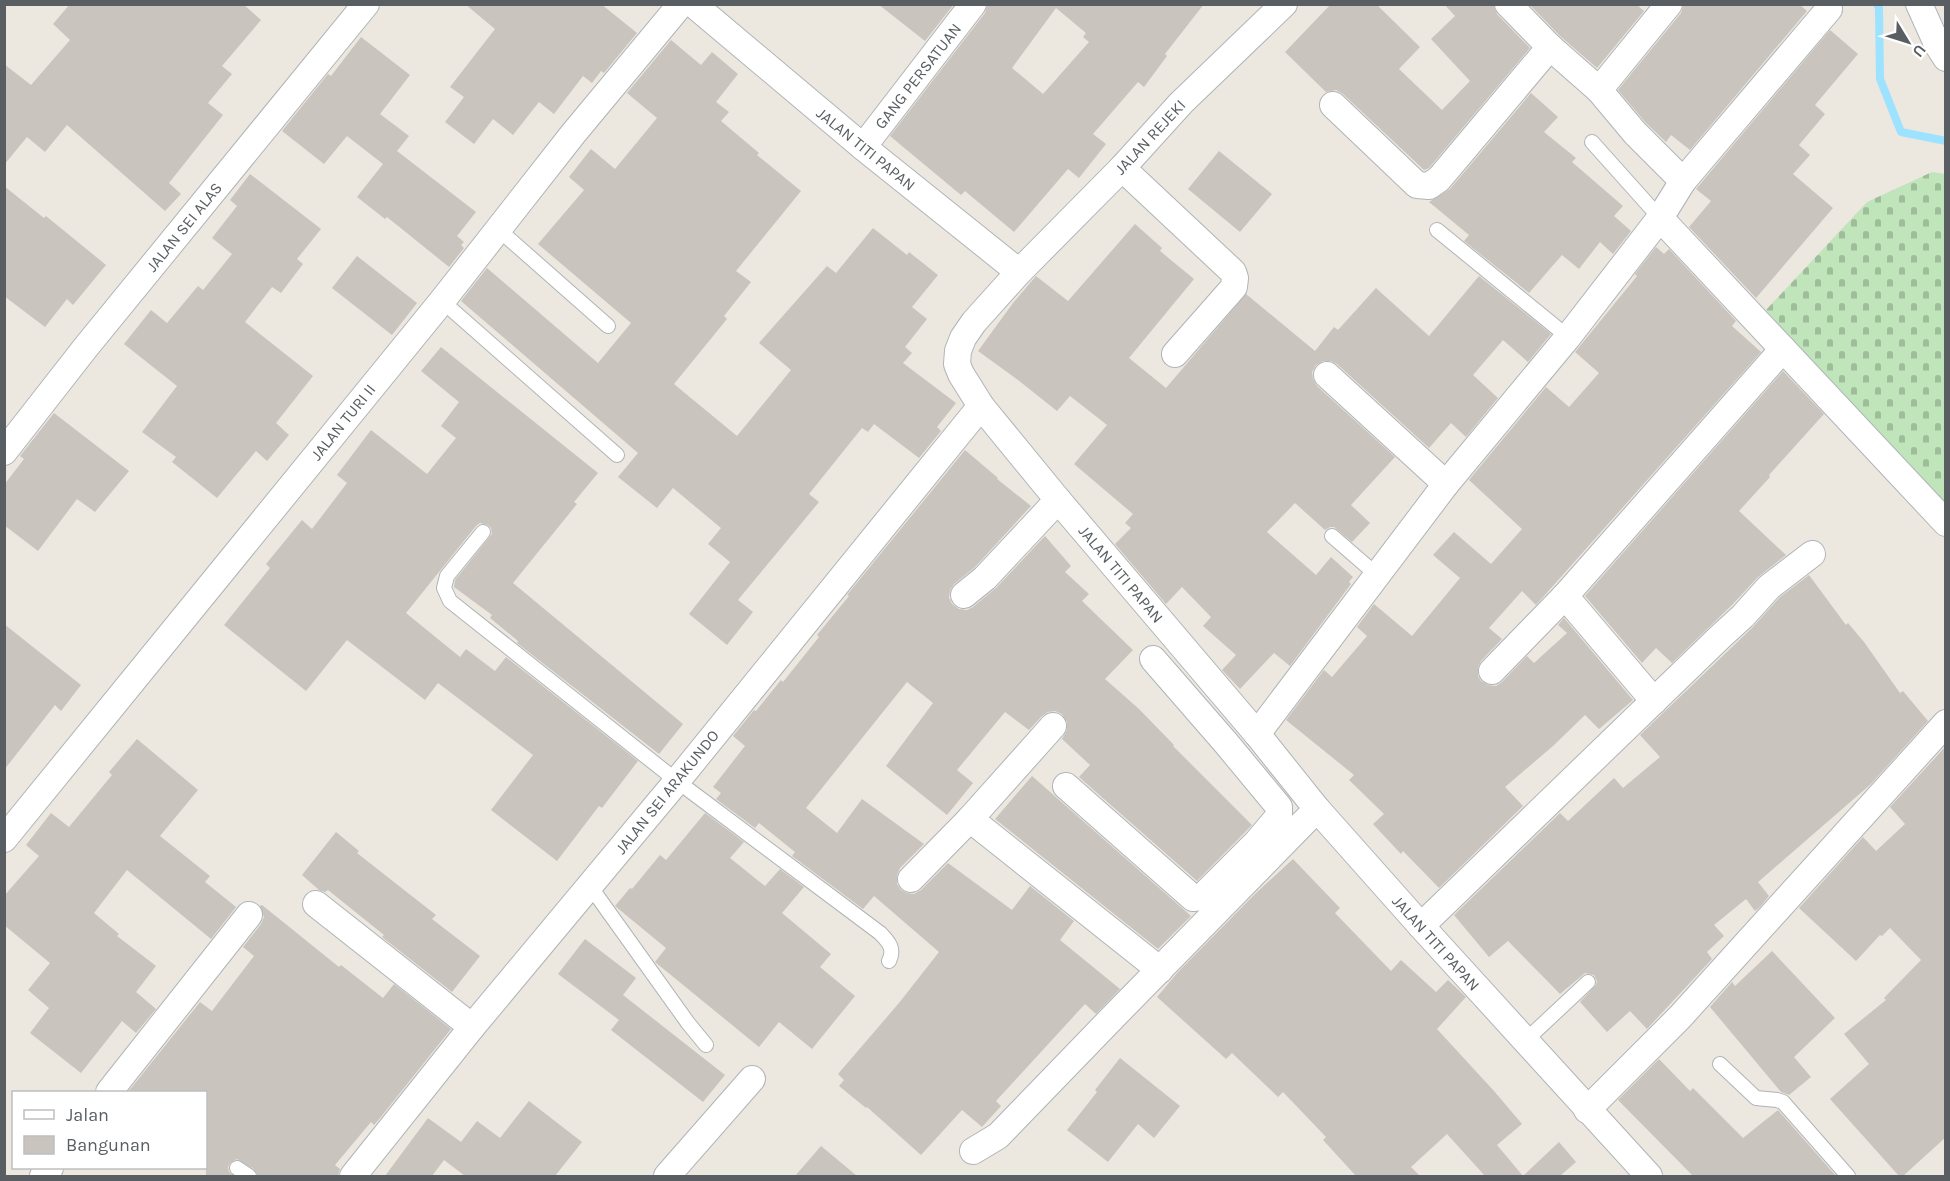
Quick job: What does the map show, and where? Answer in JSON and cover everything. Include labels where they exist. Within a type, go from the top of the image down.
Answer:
[{"type":"street","name":"JALAN SEI ALAS","points":[[4,452],[86,347],[366,4]]},
{"type":"street","name":"JALAN TURI II","points":[[4,839],[442,301],[573,134],[681,4]]},
{"type":"street","name":"JALAN TITI PAPAN","points":[[693,4],[863,147],[1019,272],[974,322],[963,338],[958,351],[957,364],[960,374],[981,406],[1252,728],[1317,809],[1649,1176]]},
{"type":"street","name":"GANG PERSATUAN","points":[[863,147],[973,4]]},
{"type":"street","name":"JALAN REJEKI","points":[[1019,272],[1122,168],[1181,103],[1284,4]]},
{"type":"street","points":[[1508,4],[1550,47],[1599,90],[1635,133],[1683,181]]},
{"type":"street","points":[[1599,90],[1669,4]]},
{"type":"street","points":[[1919,4],[1946,58]]},
{"type":"street","points":[[1226,743],[1252,728],[1377,574],[1446,484],[1568,337],[1660,218],[1683,181],[1829,9]]},
{"type":"street","points":[[1333,105],[1417,185],[1429,186],[1439,179],[1550,47]]},
{"type":"street","points":[[1122,168],[1233,272],[1235,278],[1234,287],[1175,354]]},
{"type":"street","points":[[1660,218],[1946,523]]},
{"type":"street","points":[[1492,671],[1565,596],[1783,350]]},
{"type":"street","points":[[1328,375],[1446,484]]},
{"type":"street","name":"JALAN SEI ARAKUNDO","points":[[353,1176],[472,1027],[677,781],[981,406]]},
{"type":"street","points":[[964,595],[985,578],[1058,500]]},
{"type":"street","points":[[1421,926],[1743,616],[1769,587],[1812,554]]},
{"type":"street","points":[[1565,596],[1654,701]]},
{"type":"street","points":[[1066,786],[1191,897],[1200,898],[1257,842],[1279,816],[1280,811],[1226,743],[1152,659]]},
{"type":"street","points":[[1587,1110],[1680,1017],[1946,723]]},
{"type":"street","points":[[911,879],[970,819],[1053,726]]},
{"type":"street","points":[[973,1151],[998,1136],[1317,809]]},
{"type":"street","points":[[970,819],[1160,970]]},
{"type":"street","points":[[316,904],[472,1027]]},
{"type":"street","points":[[110,1091],[249,915]]},
{"type":"street","points":[[667,1176],[753,1079]]},
{"type":"lane","points":[[1592,142],[1660,218]]},
{"type":"lane","points":[[498,229],[608,326]]},
{"type":"lane","points":[[1437,230],[1568,337]]},
{"type":"lane","points":[[442,301],[617,454]]},
{"type":"lane","points":[[483,532],[447,576],[444,588],[450,601],[677,781],[880,933],[891,945],[892,954],[889,961]]},
{"type":"lane","points":[[1332,536],[1377,574]]},
{"type":"lane","points":[[590,886],[706,1045]]},
{"type":"lane","points":[[1525,1041],[1588,982]]},
{"type":"lane","points":[[1720,1064],[1756,1098],[1783,1102],[1848,1176]]},
{"type":"green space","points":[[1932,172],[1945,174],[1945,514],[1766,310],[1867,202]]},
{"type":"building","points":[[70,4],[243,4],[261,20],[222,66],[232,74],[208,103],[223,115],[169,183],[181,194],[165,211],[67,125],[45,152],[27,137],[4,165],[4,64],[31,85],[70,40],[53,24]]},
{"type":"building","points":[[465,4],[601,4],[637,33],[604,73],[601,71],[592,83],[583,76],[554,114],[539,102],[513,135],[493,119],[474,144],[445,122],[464,97],[450,87],[495,29]]},
{"type":"building","points":[[878,4],[954,4],[925,41]]},
{"type":"building","points":[[988,4],[1204,4],[1165,54],[1167,56],[1144,87],[1138,82],[1093,134],[1106,144],[1079,178],[1068,169],[1014,232],[965,191],[961,195],[890,136],[985,13]],"holes":[[[1056,8],[1086,33],[1083,37],[1089,42],[1043,94],[1012,68]]]},
{"type":"building","points":[[1331,4],[1376,4],[1420,47],[1399,69],[1442,110],[1470,81],[1431,39],[1455,16],[1444,4],[1493,4],[1497,14],[1530,48],[1429,168],[1424,170],[1343,94],[1336,90],[1326,92],[1285,52]]},
{"type":"building","points":[[1529,4],[1636,4],[1644,11],[1597,68],[1560,36]]},
{"type":"building","points":[[1684,4],[1799,4],[1807,11],[1690,150],[1671,135],[1666,142],[1646,123],[1618,90],[1681,13]]},
{"type":"building","points":[[1830,30],[1858,54],[1815,105],[1825,114],[1799,145],[1810,155],[1793,174],[1833,208],[1756,298],[1689,227],[1711,201],[1696,189]]},
{"type":"building","points":[[361,37],[410,75],[380,114],[409,136],[397,151],[476,212],[457,236],[464,242],[461,245],[464,248],[449,267],[387,217],[385,219],[357,197],[383,164],[347,136],[324,164],[282,131],[328,74],[331,76]]},
{"type":"building","points":[[671,40],[701,65],[712,52],[738,74],[716,102],[729,112],[721,121],[759,153],[757,155],[801,191],[736,271],[751,282],[724,316],[727,319],[674,384],[737,436],[791,370],[759,343],[827,266],[836,273],[873,228],[907,255],[909,252],[938,275],[912,307],[927,319],[905,347],[912,353],[903,363],[956,403],[937,427],[941,431],[919,458],[874,424],[868,432],[862,428],[809,494],[819,502],[738,600],[753,612],[727,645],[689,614],[730,562],[708,544],[721,528],[673,488],[657,508],[618,477],[638,453],[461,301],[487,268],[598,363],[631,323],[538,244],[584,190],[569,177],[591,149],[615,169],[657,118],[627,93]]},
{"type":"building","points":[[1531,93],[1558,117],[1544,132],[1576,158],[1572,162],[1623,206],[1614,216],[1631,231],[1613,254],[1600,242],[1579,269],[1562,255],[1529,293],[1464,241],[1469,235],[1429,202],[1450,189]]},
{"type":"building","points":[[1219,151],[1272,194],[1240,232],[1188,189]]},
{"type":"building","points":[[250,174],[321,229],[297,259],[303,264],[281,293],[272,287],[245,322],[313,376],[276,423],[289,435],[267,461],[256,451],[217,498],[172,462],[176,457],[142,432],[177,386],[124,344],[151,310],[167,323],[198,286],[203,290],[232,254],[212,238],[237,206],[230,200]]},
{"type":"building","points":[[4,186],[44,218],[46,216],[106,265],[73,305],[67,299],[45,327],[4,296]]},
{"type":"building","points":[[1135,224],[1162,248],[1160,251],[1194,279],[1129,358],[1166,388],[1246,294],[1315,351],[1334,327],[1338,330],[1376,288],[1429,336],[1479,276],[1551,334],[1528,362],[1503,340],[1473,375],[1498,398],[1466,437],[1451,423],[1429,448],[1337,364],[1323,361],[1316,365],[1312,372],[1317,386],[1395,457],[1351,505],[1370,523],[1352,542],[1334,527],[1325,530],[1295,503],[1267,532],[1316,575],[1331,557],[1353,577],[1349,582],[1351,584],[1290,666],[1274,653],[1240,689],[1222,670],[1236,655],[1203,626],[1211,617],[1182,587],[1166,604],[1115,544],[1131,528],[1125,523],[1133,514],[1074,464],[1107,425],[1070,396],[1057,411],[978,351],[1036,276],[1068,301]]},
{"type":"building","points":[[1656,247],[1664,254],[1669,249],[1736,321],[1732,326],[1761,352],[1536,605],[1522,591],[1489,628],[1502,639],[1478,667],[1478,676],[1488,685],[1496,686],[1502,682],[1527,656],[1534,663],[1567,633],[1558,625],[1564,618],[1633,700],[1599,729],[1585,715],[1505,787],[1523,806],[1439,888],[1403,851],[1401,854],[1373,824],[1384,814],[1349,780],[1354,775],[1286,720],[1324,670],[1332,677],[1367,636],[1357,627],[1374,604],[1412,636],[1460,578],[1433,555],[1454,532],[1491,564],[1522,529],[1469,480],[1546,387],[1569,407],[1599,373],[1575,352],[1637,276],[1635,274]]},
{"type":"building","points":[[357,256],[417,303],[392,335],[332,288]]},
{"type":"building","points":[[441,347],[598,473],[574,502],[577,504],[513,583],[683,724],[659,754],[517,643],[518,641],[490,618],[492,615],[454,587],[455,580],[492,534],[488,525],[480,523],[476,526],[406,613],[460,657],[466,649],[495,671],[506,657],[638,761],[602,808],[599,806],[557,861],[491,810],[533,755],[438,683],[425,700],[347,640],[306,691],[224,625],[270,568],[266,564],[302,520],[312,529],[347,483],[337,475],[371,430],[427,474],[456,438],[441,426],[459,402],[421,371]]},
{"type":"building","points":[[1783,371],[1824,414],[1739,511],[1786,555],[1758,577],[1672,663],[1656,648],[1642,663],[1585,596]]},
{"type":"building","points":[[54,413],[129,471],[95,512],[77,499],[38,551],[4,525],[4,485],[24,459],[20,456]]},
{"type":"building","points":[[965,450],[1031,506],[975,567],[954,584],[949,598],[952,604],[959,609],[967,610],[973,607],[996,588],[1045,536],[1071,566],[1065,572],[1089,594],[1082,601],[1133,650],[1105,679],[1139,709],[1252,825],[1197,881],[1079,777],[1090,765],[1062,739],[1067,730],[1067,722],[1062,714],[1055,711],[1042,716],[1029,730],[1005,712],[957,770],[973,783],[947,815],[886,766],[933,703],[907,682],[806,808],[837,833],[862,799],[924,844],[900,868],[897,875],[897,884],[907,893],[914,894],[921,890],[948,863],[1012,910],[1030,886],[1074,921],[1060,940],[1120,989],[1096,1014],[1085,1004],[996,1101],[1001,1106],[982,1127],[962,1110],[921,1155],[867,1107],[839,1086],[844,1080],[838,1074],[939,952],[874,896],[863,909],[792,856],[795,852],[759,823],[755,828],[716,799],[721,793],[713,787],[745,746],[733,736],[781,680],[783,682],[819,637],[817,635],[849,596],[847,595]]},
{"type":"building","points":[[1809,575],[1846,625],[1848,623],[1864,642],[1900,693],[1903,691],[1928,721],[1871,784],[1758,882],[1769,896],[1760,907],[1755,911],[1746,899],[1714,925],[1724,936],[1707,952],[1712,959],[1647,1029],[1630,1011],[1607,1032],[1580,1002],[1596,985],[1594,975],[1585,973],[1560,994],[1508,941],[1489,957],[1454,915],[1560,813],[1568,821],[1614,778],[1623,788],[1660,757],[1640,735],[1753,627],[1779,598]]},
{"type":"building","points":[[4,624],[81,685],[61,711],[55,705],[4,770]]},
{"type":"building","points":[[137,739],[198,790],[160,836],[210,876],[205,882],[236,907],[211,939],[127,870],[94,913],[119,934],[117,936],[156,966],[136,992],[156,1009],[136,1033],[122,1021],[81,1073],[30,1033],[49,1008],[28,990],[50,963],[4,925],[4,896],[39,856],[26,845],[51,813],[69,827],[112,775],[109,772]]},
{"type":"building","points":[[1946,746],[1946,1137],[1903,1176],[1899,1176],[1830,1099],[1869,1064],[1844,1034],[1886,1000],[1884,998],[1921,960],[1890,928],[1882,936],[1880,935],[1856,961],[1799,908],[1863,837],[1876,851],[1905,824],[1890,807]]},
{"type":"building","points":[[1032,776],[1191,916],[1158,949],[995,819]]},
{"type":"building","points":[[705,813],[744,842],[730,858],[765,886],[780,869],[804,887],[782,913],[831,954],[820,967],[855,996],[812,1049],[779,1022],[759,1047],[655,962],[666,948],[615,906],[660,855],[666,860]]},
{"type":"building","points":[[336,832],[359,851],[357,853],[436,915],[432,919],[480,956],[452,992],[382,937],[384,935],[328,890],[325,892],[319,890],[302,875]]},
{"type":"building","points":[[1293,859],[1340,908],[1335,913],[1391,971],[1401,960],[1436,992],[1448,980],[1466,997],[1437,1029],[1522,1124],[1497,1145],[1523,1176],[1485,1176],[1447,1134],[1411,1167],[1420,1176],[1356,1176],[1323,1140],[1326,1137],[1283,1092],[1278,1097],[1232,1053],[1226,1059],[1157,997],[1178,972]]},
{"type":"building","points":[[262,905],[339,967],[341,965],[383,998],[394,984],[451,1029],[380,1118],[374,1125],[371,1122],[335,1165],[340,1169],[338,1176],[258,1176],[254,1169],[237,1159],[228,1167],[229,1172],[234,1176],[206,1176],[207,1091],[129,1091],[200,1002],[212,1011],[254,956],[243,947],[264,917],[260,906]]},
{"type":"building","points":[[585,939],[636,978],[623,995],[725,1075],[703,1102],[611,1030],[619,1020],[558,974]]},
{"type":"building","points":[[1772,951],[1835,1018],[1794,1057],[1811,1077],[1789,1095],[1781,1092],[1710,1007],[1732,982],[1735,986]]},
{"type":"building","points":[[1120,1058],[1180,1106],[1154,1138],[1138,1124],[1108,1162],[1067,1130]]},
{"type":"building","points":[[1659,1059],[1690,1091],[1693,1088],[1743,1138],[1778,1110],[1836,1176],[1693,1176],[1618,1100]]},
{"type":"building","points":[[529,1101],[582,1142],[555,1176],[465,1176],[444,1160],[432,1176],[385,1176],[428,1118],[461,1142],[477,1121],[500,1138]]},
{"type":"building","points":[[1559,1142],[1576,1162],[1560,1176],[1523,1176]]},
{"type":"building","points":[[821,1146],[857,1176],[795,1176]]},
{"type":"waterway","points":[[1877,4],[1879,8],[1880,79],[1901,132],[1946,141]]}]
